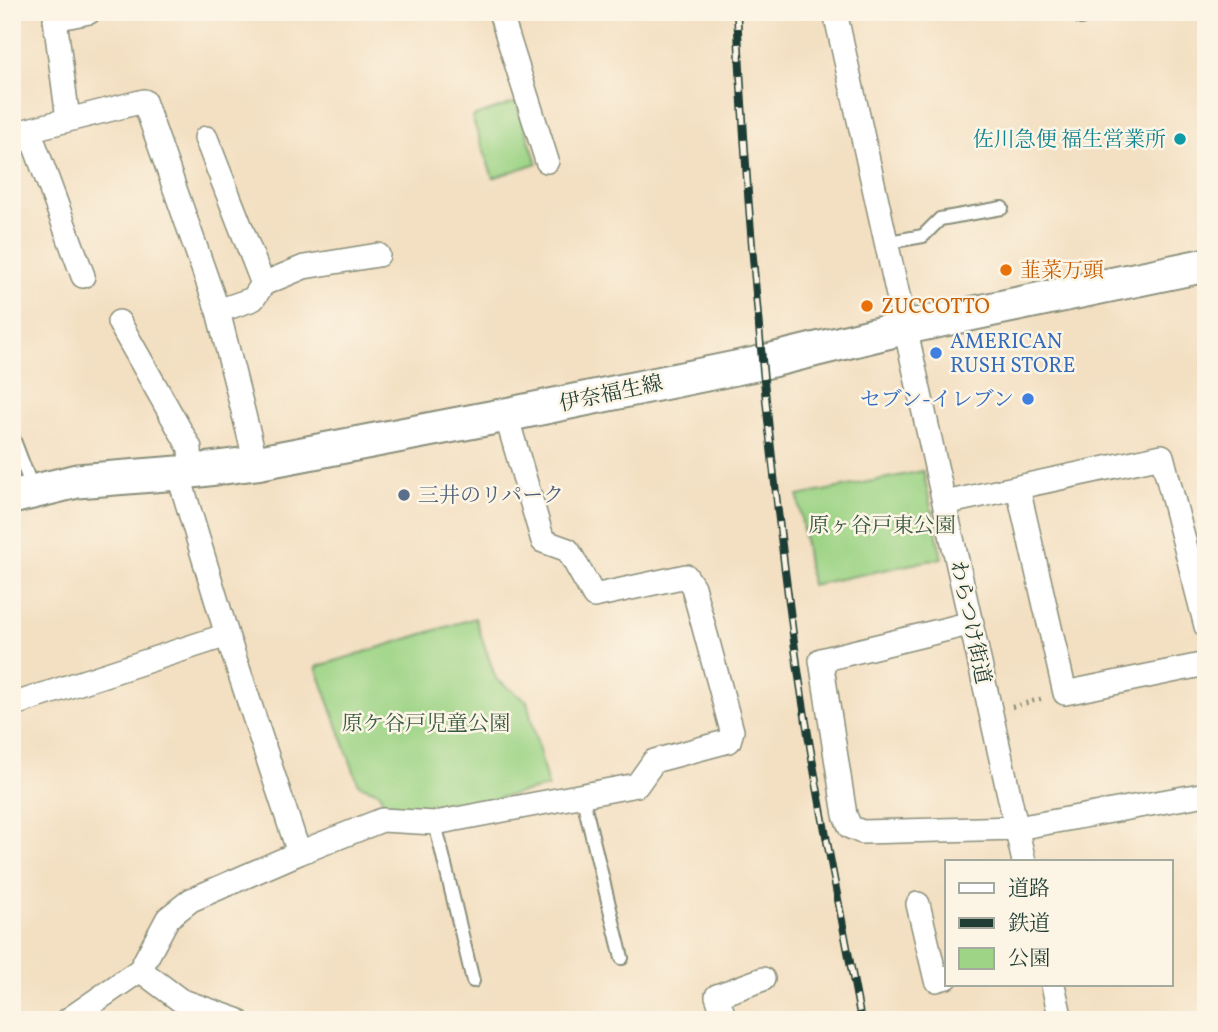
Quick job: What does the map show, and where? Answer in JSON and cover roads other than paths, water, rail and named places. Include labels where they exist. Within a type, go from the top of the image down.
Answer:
[{"type":"main road","name":"伊奈福生線","points":[[23,494],[77,481],[256,463],[506,415],[760,363],[907,327],[1206,265]]},
{"type":"street","points":[[500,12],[547,162]]},
{"type":"street","name":"わらつけ街道","points":[[835,12],[889,242],[1024,860]]},
{"type":"street","points":[[68,119],[55,19],[82,13]]},
{"type":"street","points":[[83,276],[21,132],[144,101],[218,311],[256,463]]},
{"type":"street","points":[[206,138],[263,284]]},
{"type":"street","points":[[218,311],[253,299],[263,284],[304,267],[379,255]]},
{"type":"street","points":[[119,322],[190,448],[185,472],[227,635],[299,853]]},
{"type":"street","points":[[68,1020],[140,970],[168,918],[191,900],[299,853],[382,820],[435,823],[637,785],[654,761],[729,741],[732,732],[693,587],[687,576],[594,596],[568,550],[543,541],[506,415]]},
{"type":"street","points":[[946,503],[1162,456],[1206,626]]},
{"type":"street","points":[[1018,488],[1065,693],[1206,664]]},
{"type":"street","points":[[972,624],[821,660],[845,815],[850,827],[862,832],[1017,828],[1206,794]]},
{"type":"street","points":[[12,705],[227,635]]},
{"type":"street","points":[[918,904],[936,980],[945,978]]},
{"type":"street","points":[[140,970],[180,1000],[237,1020]]},
{"type":"street","points":[[725,1020],[717,996],[763,979]]},
{"type":"street","points":[[1053,986],[1061,1020]]},
{"type":"lane","points":[[889,242],[923,236],[940,219],[1002,208]]},
{"type":"lane","points":[[12,435],[23,494]]},
{"type":"lane","points":[[582,795],[622,958]]},
{"type":"lane","points":[[435,823],[473,981]]},
{"type":"railway","points":[[737,12],[752,246],[783,556],[807,731],[861,1020]]},
{"type":"place","name":"佐川急便 福生営業所","points":[[1180,139]]},
{"type":"place","name":"韮菜万頭","points":[[1006,270]]},
{"type":"place","name":"ZUCCOTTO","points":[[867,306]]},
{"type":"place","name":"AMERICAN RUSH STORE","points":[[936,353]]},
{"type":"place","name":"セブン-イレブン","points":[[1028,399]]},
{"type":"place","name":"三井のリパーク","points":[[404,495]]},
{"type":"park label","name":"原ヶ谷戸東公園","points":[[882,525]]},
{"type":"park label","name":"原ケ谷戸児童公園","points":[[426,723]]}]
